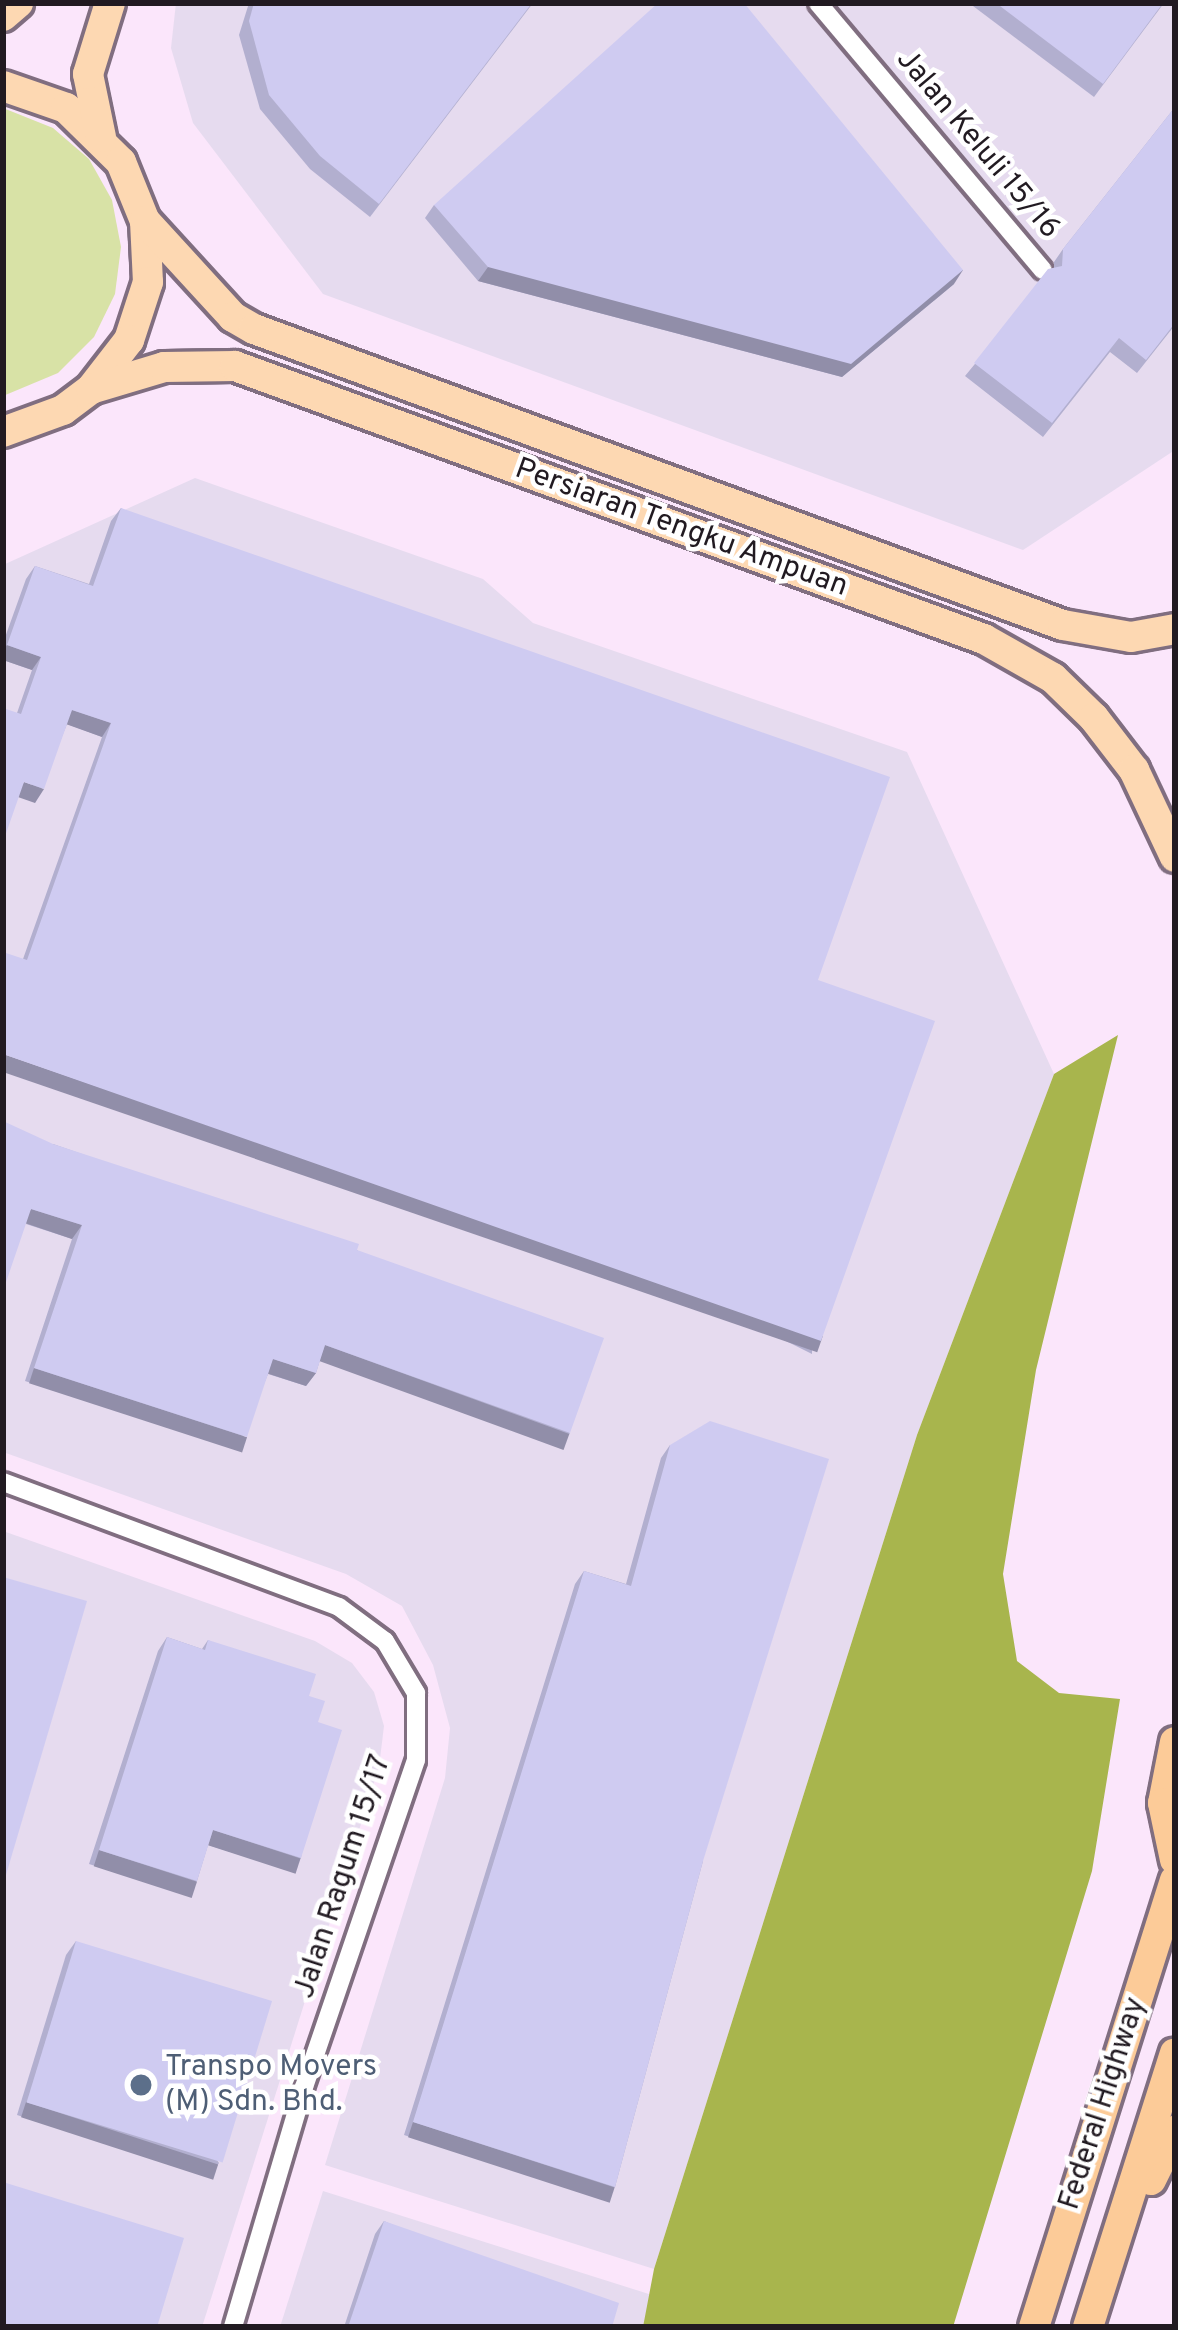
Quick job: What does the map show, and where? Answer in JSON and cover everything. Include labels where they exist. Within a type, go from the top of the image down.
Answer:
[{"type":"highway","points":[[1175,1742],[1163,1803],[1175,1860]]},
{"type":"highway","name":"Federal Highway","points":[[1034,2327],[1175,1881]]},
{"type":"highway","name":"Federal Highway","points":[[1088,2327],[1175,2053]]},
{"type":"highway","points":[[1108,2266],[1175,2131]]},
{"type":"main road","points":[[3,16],[19,3]]},
{"type":"main road","points":[[101,137],[88,74],[110,3]]},
{"type":"main road","points":[[3,86],[66,108],[101,137],[129,176],[146,221],[142,302],[129,340],[91,389],[63,410],[3,432]]},
{"type":"main road","name":"Persiaran Tengku Ampuan","points":[[146,221],[233,317],[254,329],[1063,626],[1131,637],[1175,629]]},
{"type":"main road","name":"Persiaran Tengku Ampuan","points":[[91,389],[164,368],[235,366],[984,639],[1053,678],[1094,718],[1134,770],[1175,857]]},
{"type":"street","name":"Jalan Keluli 15/16","points":[[818,3],[1043,271]]},
{"type":"street","name":"Jalan Ragum 15/17","points":[[3,1482],[339,1607],[385,1642],[416,1693],[416,1760],[304,2087],[233,2327]]},
{"type":"shaded area","points":[[176,3],[1175,3],[1175,450],[1023,550],[323,294],[193,123],[171,48]]},
{"type":"shaded area","points":[[195,478],[483,579],[533,623],[907,752],[1054,1074],[917,1435],[654,2269],[325,2165],[445,1778],[450,1728],[433,1665],[402,1606],[346,1574],[3,1452],[3,565]]},
{"type":"shaded area","points":[[3,1531],[315,1641],[352,1663],[374,1692],[384,1726],[379,1767],[202,2327],[3,2327]]},
{"type":"shaded area","points":[[323,2191],[652,2295],[643,2327],[280,2327]]},
{"type":"green space","points":[[3,108],[53,128],[89,159],[112,200],[121,247],[115,294],[94,337],[58,373],[3,396]]},
{"type":"green space","points":[[1118,1035],[1036,1370],[1003,1574],[1017,1661],[1059,1693],[1120,1699],[1092,1871],[953,2327],[643,2327],[654,2269],[917,1435],[1054,1074]]},
{"type":"building","points":[[254,3],[532,3],[379,204],[320,156],[269,95],[249,21]]},
{"type":"building","points":[[658,3],[744,3],[963,270],[851,364],[488,267],[434,205]]},
{"type":"building","points":[[996,3],[1163,3],[1103,84]]},
{"type":"building","points":[[1175,107],[1175,323],[1146,360],[1119,338],[1052,423],[974,363],[1048,269],[1062,266],[1063,249]]},
{"type":"building","points":[[121,508],[890,777],[818,980],[935,1021],[821,1341],[3,1054],[3,952],[27,960],[111,723],[72,710],[44,789],[24,782],[3,842],[3,708],[21,714],[41,657],[7,645],[35,566],[93,586]]},
{"type":"building","points":[[3,1121],[53,1144],[359,1244],[357,1250],[604,1338],[570,1433],[325,1345],[316,1373],[273,1359],[247,1437],[34,1368],[82,1225],[31,1209],[3,1291]]},
{"type":"building","points":[[710,1421],[829,1459],[703,1861],[615,2187],[413,2122],[584,1571],[631,1586],[670,1445]]},
{"type":"building","points":[[3,1577],[87,1601],[3,1885]]},
{"type":"building","points":[[167,1637],[205,1650],[208,1640],[316,1674],[309,1696],[325,1701],[318,1722],[342,1730],[301,1858],[213,1830],[197,1881],[99,1850]]},
{"type":"building","name":"Transpo Movers (M) Sdn. Bhd.","points":[[76,1941],[272,2001],[223,2163],[27,2103]]},
{"type":"building","points":[[3,2182],[184,2238],[157,2327],[3,2327]]},
{"type":"building","points":[[384,2221],[619,2303],[612,2327],[348,2327]]},
{"type":"place","name":"Transpo Movers (M) Sdn. Bhd.","points":[[141,2085]]}]
